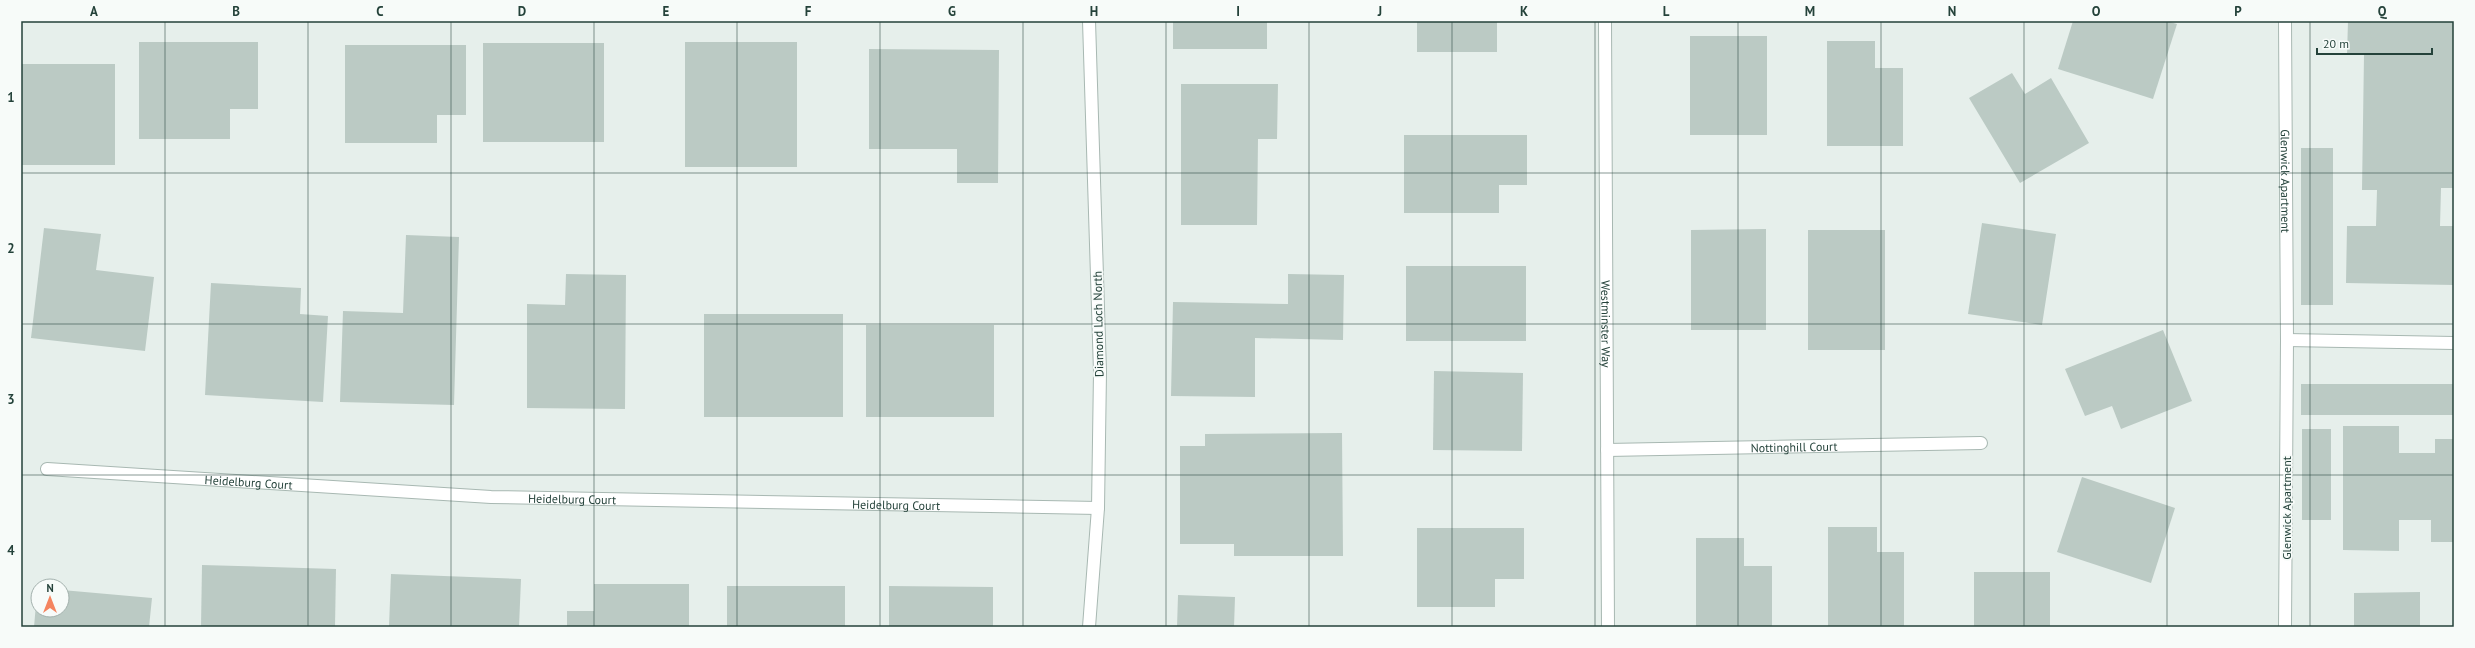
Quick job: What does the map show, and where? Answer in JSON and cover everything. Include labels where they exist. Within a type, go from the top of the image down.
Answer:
[{"type":"street","name":"Diamond Loch North","points":[[1089,21],[1100,372],[1098,508],[1089,627]]},
{"type":"street","name":"Westminster Way","points":[[1605,21],[1608,627]]},
{"type":"street","name":"Glenwick Apartment","points":[[2285,21],[2287,340],[2286,627]]},
{"type":"street","points":[[2287,340],[2454,343]]},
{"type":"street","name":"Nottinghill Court","points":[[1607,450],[1981,443]]},
{"type":"street","name":"Heidelburg Court","points":[[47,469],[491,497],[1098,508]]},
{"type":"building","points":[[1173,21],[1267,21],[1267,49],[1173,49]]},
{"type":"building","points":[[1417,21],[1497,21],[1497,52],[1417,52]]},
{"type":"building","points":[[2073,21],[2166,21],[2177,24],[2153,99],[2058,69]]},
{"type":"building","points":[[2348,21],[2454,21],[2454,188],[2441,188],[2440,226],[2454,226],[2454,285],[2346,283],[2347,226],[2376,226],[2377,190],[2362,190],[2364,55],[2347,55]]},
{"type":"building","points":[[1690,36],[1767,36],[1767,135],[1690,135]]},
{"type":"building","points":[[1827,41],[1875,41],[1875,68],[1903,68],[1903,146],[1827,146]]},
{"type":"building","points":[[139,42],[258,42],[258,109],[230,109],[230,139],[139,139]]},
{"type":"building","points":[[685,42],[797,42],[797,167],[685,167]]},
{"type":"building","points":[[483,43],[604,43],[604,142],[483,142]]},
{"type":"building","points":[[345,45],[466,45],[466,115],[437,115],[437,143],[345,143]]},
{"type":"building","points":[[869,49],[999,50],[998,183],[957,183],[957,149],[869,149]]},
{"type":"building","points":[[21,64],[115,64],[115,165],[21,165]]},
{"type":"building","points":[[2012,73],[2025,94],[2051,78],[2089,143],[2020,183],[1969,98]]},
{"type":"building","points":[[1181,84],[1278,84],[1277,139],[1258,139],[1257,225],[1181,225]]},
{"type":"building","points":[[1404,135],[1527,135],[1527,185],[1499,185],[1499,213],[1404,213]]},
{"type":"building","points":[[2301,148],[2333,148],[2333,305],[2301,305]]},
{"type":"building","points":[[1982,223],[2056,234],[2042,325],[1968,314]]},
{"type":"building","points":[[44,228],[101,234],[96,270],[154,277],[145,351],[31,338]]},
{"type":"building","points":[[1766,229],[1766,330],[1691,330],[1691,230]]},
{"type":"building","points":[[1808,230],[1885,230],[1885,350],[1808,350]]},
{"type":"building","points":[[406,235],[459,237],[454,405],[340,402],[343,311],[403,313]]},
{"type":"building","points":[[1406,266],[1526,266],[1526,341],[1406,341]]},
{"type":"building","points":[[566,274],[626,275],[625,409],[527,408],[527,304],[565,305]]},
{"type":"building","points":[[1288,274],[1344,275],[1343,340],[1255,338],[1255,397],[1171,396],[1173,302],[1288,304]]},
{"type":"building","points":[[211,283],[301,288],[300,314],[328,316],[323,402],[205,395]]},
{"type":"building","points":[[704,314],[843,314],[843,417],[704,417]]},
{"type":"building","points":[[866,325],[994,325],[994,417],[866,417]]},
{"type":"building","points":[[2163,330],[2192,401],[2121,429],[2112,406],[2085,416],[2065,369]]},
{"type":"building","points":[[1434,371],[1523,373],[1522,451],[1433,450]]},
{"type":"building","points":[[2301,384],[2454,384],[2454,415],[2301,415]]},
{"type":"building","points":[[2343,426],[2399,426],[2399,453],[2435,453],[2435,439],[2454,439],[2454,542],[2431,542],[2431,520],[2399,520],[2399,551],[2343,550]]},
{"type":"building","points":[[2302,429],[2331,429],[2331,520],[2302,520]]},
{"type":"building","points":[[1342,433],[1343,556],[1234,556],[1234,544],[1180,544],[1180,446],[1205,446],[1205,434]]},
{"type":"building","points":[[2082,477],[2175,508],[2151,583],[2057,552]]},
{"type":"building","points":[[1828,527],[1877,527],[1877,552],[1904,552],[1904,627],[1828,627]]},
{"type":"building","points":[[1417,528],[1524,528],[1524,579],[1495,579],[1495,607],[1417,607]]},
{"type":"building","points":[[1696,538],[1744,538],[1744,566],[1772,566],[1772,627],[1696,627]]},
{"type":"building","points":[[202,565],[336,569],[335,627],[201,627]]},
{"type":"building","points":[[1974,572],[2050,572],[2050,627],[1974,627]]},
{"type":"building","points":[[391,574],[521,579],[519,627],[389,627]]},
{"type":"building","points":[[594,584],[689,584],[689,627],[567,627],[567,611],[594,611]]},
{"type":"building","points":[[727,586],[845,586],[845,627],[727,627]]},
{"type":"building","points":[[889,586],[993,587],[993,627],[889,627]]},
{"type":"building","points":[[70,591],[152,598],[149,627],[34,627],[35,618],[70,618]]},
{"type":"building","points":[[2420,592],[2420,627],[2354,627],[2354,593]]},
{"type":"building","points":[[1178,595],[1235,597],[1234,627],[1177,627]]}]
